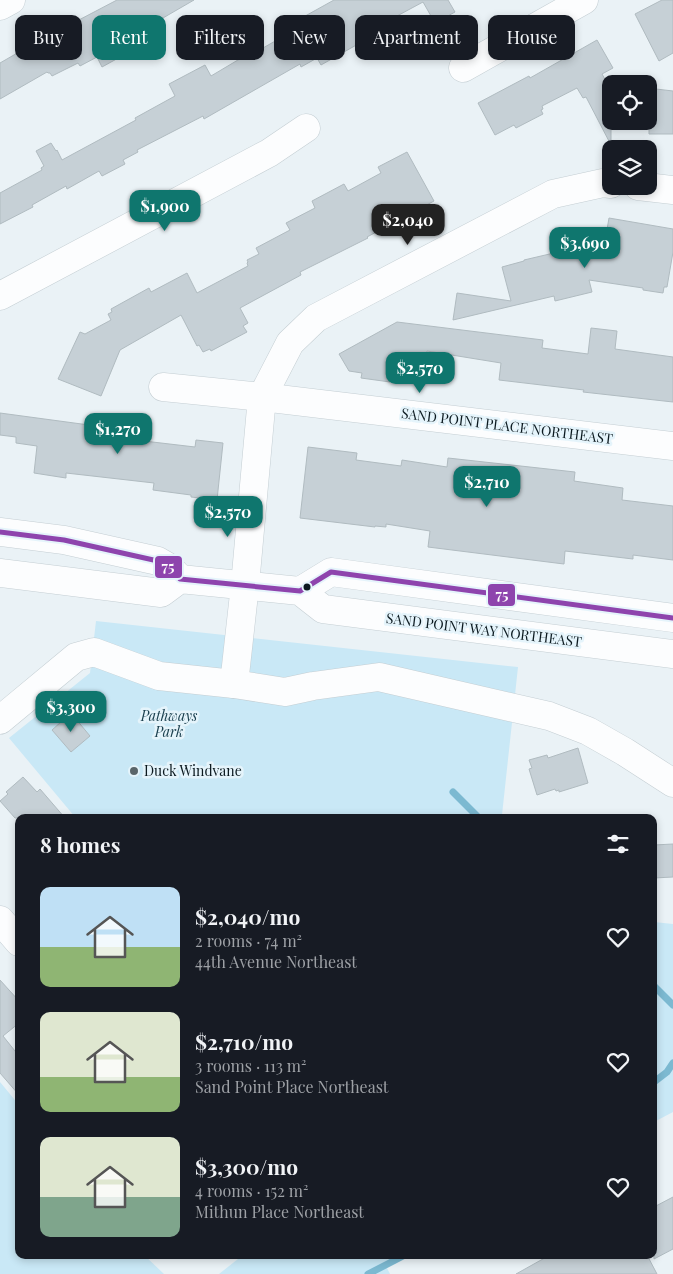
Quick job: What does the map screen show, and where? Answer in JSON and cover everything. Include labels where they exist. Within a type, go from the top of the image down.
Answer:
[{"type":"street","points":[[0,6],[10,0]]},
{"type":"street","points":[[463,68],[584,0]]},
{"type":"street","points":[[0,296],[269,153],[306,128]]},
{"type":"street","points":[[234,684],[262,397],[290,343],[316,318],[553,194],[602,183]]},
{"type":"street","points":[[657,188],[673,190]]},
{"type":"street","name":"SAND POINT PLACE NORTHEAST","points":[[163,387],[673,446]]},
{"type":"street","points":[[0,532],[64,540],[158,561],[170,568],[180,579],[160,593],[0,573]]},
{"type":"street","points":[[300,592],[331,572],[673,618]]},
{"type":"street","name":"SAND POINT WAY NORTHEAST","points":[[180,579],[300,592],[323,609],[673,654]]},
{"type":"street","points":[[0,720],[76,657],[94,652],[160,676],[285,692],[313,686],[379,677],[549,716],[588,731],[626,752],[673,783]]},
{"type":"street","points":[[0,920],[15,937]]},
{"type":"green space","name":"Pathways Park","points":[[96,621],[518,667],[502,814],[72,814],[9,738],[90,673]]},
{"type":"green space","points":[[657,922],[673,924],[673,1112],[657,1120]]},
{"type":"green space","points":[[0,1082],[15,1100],[15,1259],[148,1259],[164,1274],[0,1274]]},
{"type":"green space","points":[[238,1259],[399,1259],[386,1266],[390,1274],[219,1274]]},
{"type":"building","points":[[117,0],[194,0],[166,16],[92,15],[92,60],[80,66],[78,63],[52,76],[47,72],[0,99],[0,63],[15,54],[15,60],[82,60],[82,18]]},
{"type":"building","points":[[334,0],[448,0],[455,12],[450,15],[430,15],[423,2],[399,15],[355,15],[355,46],[345,51],[345,15],[307,15]]},
{"type":"building","points":[[662,0],[673,0],[673,53],[659,61],[635,14]]},
{"type":"building","points":[[597,40],[613,68],[602,74],[602,128],[586,97],[583,98],[577,88],[542,106],[543,114],[516,128],[514,125],[495,135],[478,103],[529,76],[530,78],[562,60],[575,60],[575,52]]},
{"type":"building","points":[[274,42],[274,60],[313,60],[301,67],[300,64],[204,119],[203,116],[137,150],[138,152],[123,160],[125,164],[102,176],[99,171],[67,189],[66,186],[32,205],[33,207],[0,224],[0,193],[42,170],[41,168],[44,166],[36,151],[51,143],[62,160],[136,120],[135,118],[175,96],[169,84],[205,65],[211,76],[238,60],[264,60],[264,47]]},
{"type":"building","points":[[98,60],[115,60],[102,67]]},
{"type":"building","points":[[318,60],[330,60],[321,65]]},
{"type":"building","points":[[657,89],[673,91],[673,134],[649,134],[649,130],[657,130]]},
{"type":"building","points":[[603,130],[611,130],[611,140],[608,140]]},
{"type":"building","points":[[407,152],[434,201],[368,238],[300,272],[301,275],[240,308],[248,323],[243,326],[247,332],[211,351],[210,349],[203,352],[199,345],[197,346],[181,315],[120,350],[101,396],[58,379],[80,332],[85,334],[111,320],[108,314],[112,312],[111,309],[149,288],[151,292],[187,273],[197,293],[248,266],[247,260],[259,254],[256,248],[290,230],[286,223],[315,208],[312,201],[344,184],[348,191],[381,173],[378,167]]},
{"type":"building","points":[[609,218],[673,229],[673,252],[667,287],[664,287],[663,293],[589,280],[592,292],[555,301],[554,296],[453,320],[457,293],[511,301],[502,267],[605,241]]},
{"type":"building","points":[[397,322],[543,340],[542,348],[588,354],[591,328],[617,331],[615,349],[673,357],[673,402],[499,380],[501,363],[427,351],[424,373],[392,369],[390,382],[361,378],[362,373],[349,371],[339,354]]},
{"type":"building","points":[[0,413],[145,433],[144,441],[195,447],[196,440],[223,443],[217,500],[153,490],[154,483],[66,473],[66,478],[34,473],[37,446],[16,443],[16,437],[0,435]]},
{"type":"building","points":[[308,447],[357,453],[356,460],[401,466],[402,460],[447,467],[448,458],[575,472],[574,481],[623,488],[622,500],[673,506],[673,560],[633,555],[633,559],[565,551],[564,564],[428,547],[430,531],[386,524],[386,527],[375,527],[300,518]]},
{"type":"building","points":[[71,713],[90,736],[71,752],[52,730]]},
{"type":"building","points":[[578,748],[588,783],[559,792],[559,790],[556,791],[555,789],[537,795],[529,769],[532,768],[529,760],[547,755],[548,758]]},
{"type":"building","points":[[23,777],[37,792],[40,789],[62,814],[15,814],[15,818],[0,801],[8,794],[6,792]]},
{"type":"building","points":[[673,844],[673,877],[657,878],[657,845]]},
{"type":"building","points":[[0,980],[15,997],[15,1026],[3,1036],[15,1051],[15,1090],[0,1073]]},
{"type":"building","points":[[673,1197],[673,1249],[657,1257],[657,1205]]},
{"type":"building","points":[[543,1259],[649,1259],[657,1274],[516,1274]]},
{"type":"waterway","points":[[453,792],[475,814]]},
{"type":"waterway","points":[[657,989],[673,1005]]},
{"type":"waterway","points":[[657,1080],[667,1072],[673,1063]]},
{"type":"waterway","points":[[368,1274],[397,1259]]},
{"type":"transit line","name":"75","points":[[0,532],[64,540],[158,561],[170,568],[180,579],[300,591],[331,572],[673,618]]},
{"type":"place","name":"Duck Windvane","points":[[134,771]]}]
